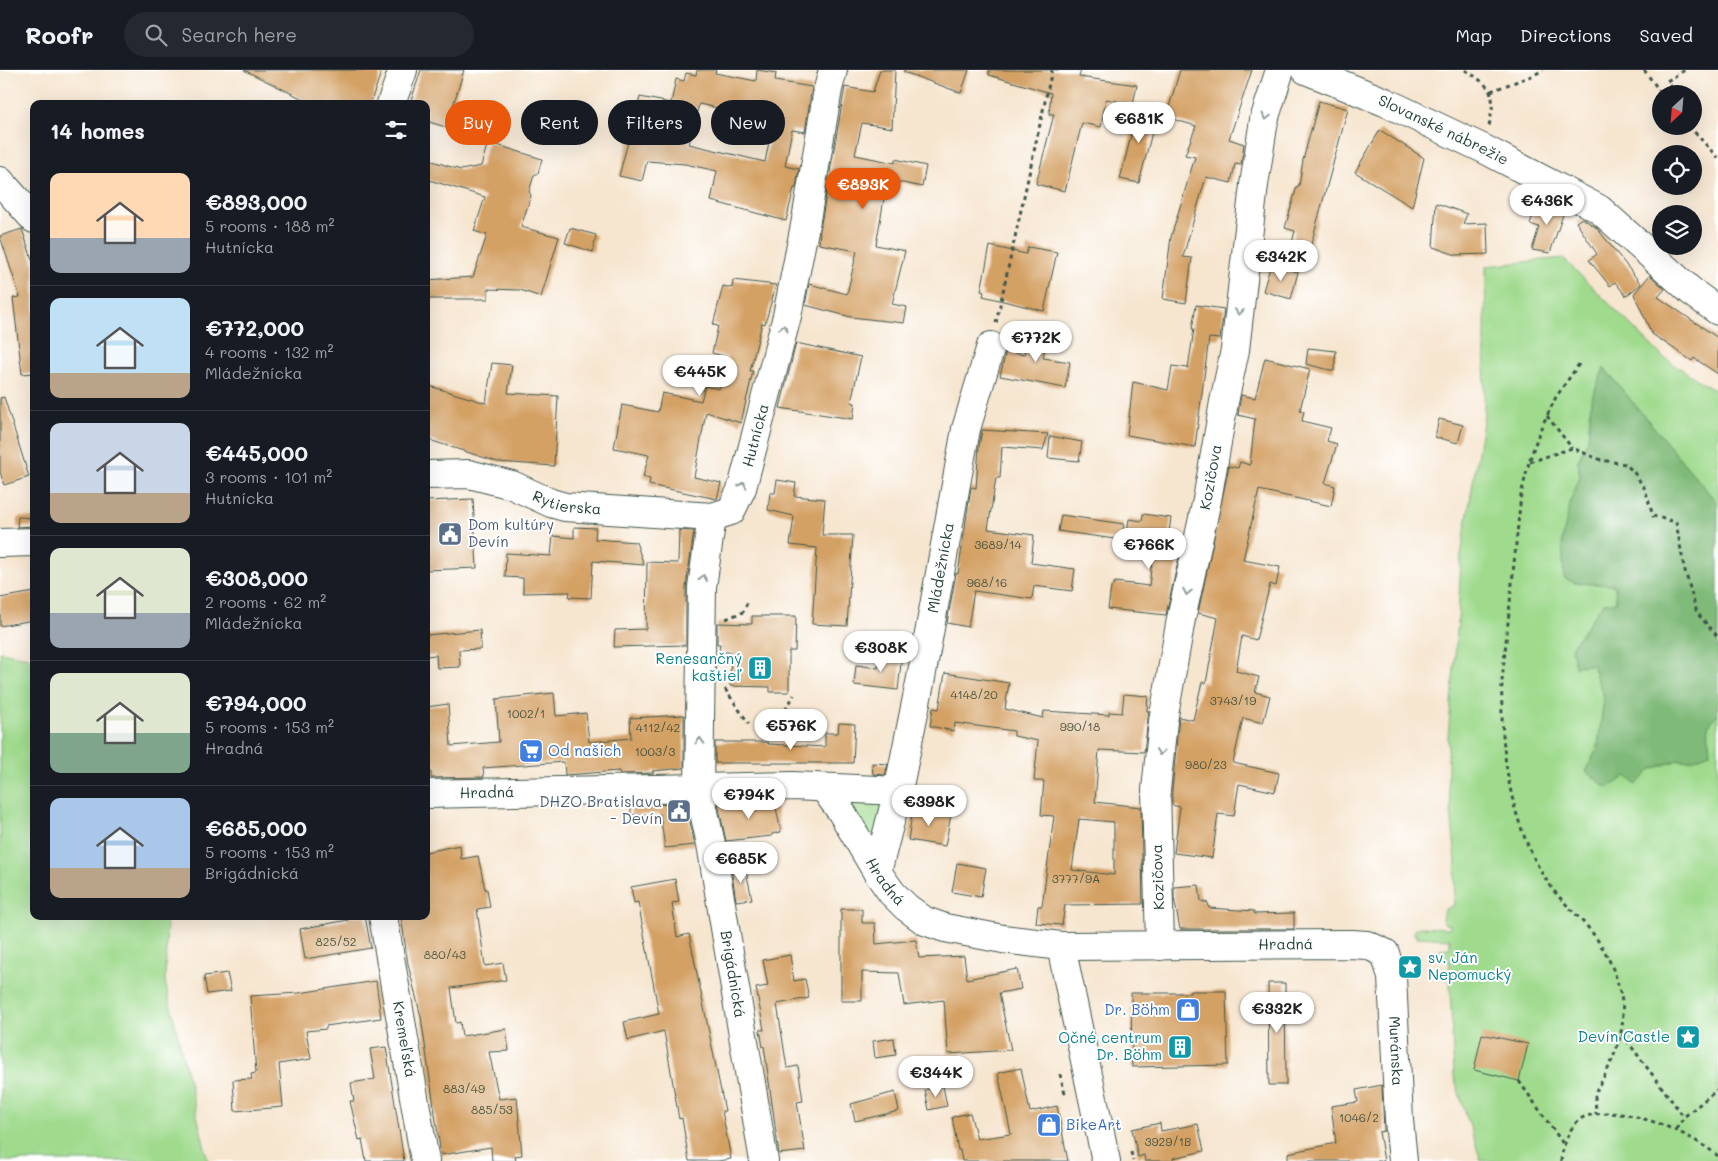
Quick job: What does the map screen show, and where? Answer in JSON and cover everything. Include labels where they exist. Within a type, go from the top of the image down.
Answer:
[{"type":"street","points":[[392,100],[403,70]]},
{"type":"street","name":"Hutnícka","points":[[712,517],[731,511],[742,488],[756,438],[787,316],[833,70]]},
{"type":"street","name":"Kozičova","points":[[1160,946],[1156,790],[1163,721],[1181,619],[1207,500],[1235,350],[1254,185],[1264,120],[1280,70]]},
{"type":"street","name":"Slovanské nábrežie","points":[[1306,70],[1385,102],[1599,209],[1692,292],[1718,311]]},
{"type":"street","points":[[0,181],[27,213]]},
{"type":"street","name":"Mládežnícka","points":[[877,872],[898,791],[921,678],[966,429],[991,346]]},
{"type":"street","name":"Rytierska","points":[[430,475],[469,474],[512,485],[551,503],[565,506],[712,517]]},
{"type":"street","points":[[699,789],[702,587],[712,517]]},
{"type":"street","points":[[0,543],[30,543]]},
{"type":"street","points":[[0,557],[5,557],[30,543]]},
{"type":"street","name":"Hradná","points":[[430,794],[792,786],[824,788],[841,811],[877,872],[892,893],[906,907],[925,921],[945,928],[1061,946],[1352,944],[1376,948]]},
{"type":"street","points":[[824,788],[898,791]]},
{"type":"street","name":"Brigádnická","points":[[699,789],[711,844],[764,1161]]},
{"type":"street","name":"Kremeľská","points":[[384,920],[425,1161]]},
{"type":"street","points":[[1061,946],[1106,1161]]},
{"type":"street","name":"Muránska","points":[[1376,948],[1385,953],[1392,977],[1398,1120],[1404,1161]]},
{"type":"path","points":[[991,346],[1052,70]]},
{"type":"path","points":[[1465,70],[1479,78],[1491,91],[1493,107],[1484,150]]},
{"type":"path","points":[[1491,91],[1543,70]]},
{"type":"path","points":[[1644,70],[1655,85]]},
{"type":"path","points":[[1669,85],[1666,81],[1686,70]]},
{"type":"path","points":[[1697,135],[1718,158]]},
{"type":"path","points":[[1579,364],[1556,397],[1547,416],[1534,446],[1521,495],[1502,681],[1501,709],[1506,767],[1511,794],[1529,846],[1555,892],[1595,937],[1612,966],[1619,988],[1624,1019],[1622,1034],[1596,1094],[1596,1114]]},
{"type":"path","points":[[1547,416],[1572,448],[1601,460],[1625,464],[1633,471],[1645,489],[1653,516],[1676,522],[1684,567],[1697,613],[1718,637]]},
{"type":"path","points":[[1529,462],[1572,448]]},
{"type":"path","points":[[719,622],[743,612],[748,601]]},
{"type":"path","points":[[721,684],[749,724]]},
{"type":"path","points":[[778,724],[794,695]]},
{"type":"path","points":[[1622,1034],[1684,1117]]},
{"type":"path","points":[[1519,1081],[1564,1145]]},
{"type":"path","points":[[1676,1129],[1684,1117],[1718,1089]]},
{"type":"path","points":[[1561,1161],[1564,1145],[1573,1128],[1581,1118],[1596,1114],[1641,1118],[1676,1129],[1718,1156]]},
{"type":"green space","points":[[1563,258],[1663,357],[1718,393],[1718,504],[1604,368],[1591,401],[1588,439],[1578,461],[1580,477],[1571,500],[1575,583],[1615,585],[1616,602],[1592,665],[1604,697],[1598,746],[1586,772],[1627,776],[1637,784],[1652,769],[1678,760],[1692,760],[1708,726],[1718,713],[1718,1161],[1481,1161],[1454,1077],[1449,960],[1440,956],[1440,949],[1450,948],[1450,939],[1417,937],[1418,935],[1414,935],[1415,928],[1419,927],[1450,928],[1450,924],[1445,924],[1442,919],[1444,910],[1454,905],[1456,861],[1448,781],[1448,737],[1458,621],[1461,555],[1484,416],[1486,266]]},
{"type":"green space","points":[[1604,368],[1718,504],[1718,713],[1708,726],[1710,753],[1692,760],[1678,760],[1652,769],[1636,785],[1627,776],[1608,788],[1586,772],[1598,746],[1604,697],[1592,665],[1575,666],[1571,648],[1603,603],[1616,602],[1615,585],[1575,583],[1564,578],[1562,540],[1571,500],[1580,477],[1578,461],[1588,439],[1591,401]]},
{"type":"green space","points":[[0,652],[30,657],[30,920],[167,920],[165,982],[208,1161],[0,1161]]},
{"type":"green space","points":[[841,794],[891,795],[878,839],[869,841]]},
{"type":"building","points":[[244,70],[382,70],[371,100],[305,100]]},
{"type":"building","points":[[421,70],[464,70],[455,100],[445,100],[445,127],[430,122],[430,100],[411,100]]},
{"type":"building","points":[[697,70],[716,70],[715,73],[756,81],[757,70],[776,73],[775,81],[812,87],[805,132],[792,130],[785,166],[799,169],[796,188],[794,188],[786,221],[711,201],[717,171],[685,164],[647,161],[642,181],[619,176],[627,145],[693,145],[765,162],[768,145],[785,145],[785,100],[711,100],[711,107],[701,104],[701,100],[672,100],[676,79],[684,81],[686,73],[696,75]]},
{"type":"building","points":[[880,70],[895,70],[892,128],[862,123],[855,155],[895,163],[895,159],[926,166],[922,187],[889,180],[876,245],[905,251],[892,304],[907,307],[904,323],[851,317],[805,305],[809,284],[847,294],[857,251],[819,244],[820,229],[845,87],[873,92]]},
{"type":"building","points":[[904,70],[969,70],[961,93],[904,72]]},
{"type":"building","points":[[989,70],[1081,70],[1079,77],[1137,85],[1133,104],[1106,99],[1101,127],[1082,123],[1065,191],[1036,184],[1054,114],[1049,114],[1051,93],[989,75]]},
{"type":"building","points":[[1180,70],[1252,70],[1229,139],[1244,144],[1241,165],[1235,164],[1231,183],[1206,177],[1183,257],[1192,258],[1186,303],[1163,299],[1171,237],[1195,157],[1185,155],[1196,126],[1166,117]]},
{"type":"building","points":[[640,97],[656,100],[639,100]]},
{"type":"building","points":[[1319,101],[1348,109],[1310,248],[1292,243],[1295,231],[1285,228],[1297,186],[1299,186],[1303,160]]},
{"type":"building","points":[[1139,104],[1158,109],[1139,183],[1120,179]]},
{"type":"building","points":[[1380,130],[1424,158],[1412,207],[1355,172]]},
{"type":"building","points":[[487,145],[498,145],[542,159],[538,173],[534,175],[529,192],[531,195],[521,227],[559,237],[541,297],[520,290],[488,289],[488,299],[430,299],[430,280],[473,277],[487,235],[474,231],[485,197],[430,180],[430,160],[461,170],[481,166]]},
{"type":"building","points":[[1548,200],[1565,209],[1550,253],[1532,250],[1539,227],[1530,224],[1536,207],[1545,209]]},
{"type":"building","points":[[1436,203],[1467,214],[1463,224],[1487,223],[1488,254],[1456,255],[1433,247]]},
{"type":"building","points":[[1582,218],[1597,228],[1641,284],[1626,296],[1615,282],[1610,286],[1589,260],[1597,254],[1576,222]]},
{"type":"building","points":[[570,228],[596,235],[593,252],[565,243]]},
{"type":"building","points":[[22,229],[30,253],[30,373],[22,374],[13,298],[20,297],[0,236]]},
{"type":"building","points":[[990,246],[1026,254],[1028,247],[1057,252],[1044,311],[983,296],[984,292],[981,291]]},
{"type":"building","points":[[1271,264],[1298,272],[1291,299],[1263,291]]},
{"type":"building","points":[[1650,275],[1665,289],[1658,297],[1718,338],[1718,374],[1694,358],[1692,361],[1652,334],[1634,294]]},
{"type":"building","points":[[733,280],[776,285],[765,324],[762,323],[750,371],[753,371],[741,423],[706,412],[694,477],[721,483],[717,499],[649,485],[650,479],[643,477],[649,455],[614,448],[622,405],[658,412],[662,393],[701,401],[705,386],[719,389],[727,357],[712,353],[718,326],[713,325],[723,286],[732,288]]},
{"type":"building","points":[[1196,305],[1224,309],[1220,339],[1209,338],[1195,447],[1127,435],[1133,382],[1168,390],[1172,366],[1188,368]]},
{"type":"building","points":[[1029,327],[1048,330],[1043,358],[1070,362],[1065,388],[1000,376],[1006,351],[1024,355]]},
{"type":"building","points":[[796,343],[861,357],[851,402],[855,403],[853,419],[780,408]]},
{"type":"building","points":[[1308,348],[1336,351],[1334,371],[1306,364]]},
{"type":"building","points":[[1265,358],[1310,369],[1300,410],[1304,411],[1302,421],[1331,428],[1327,441],[1337,444],[1325,483],[1335,486],[1331,506],[1259,490],[1243,560],[1280,567],[1276,586],[1270,584],[1256,640],[1242,636],[1236,671],[1259,677],[1255,692],[1270,696],[1263,723],[1243,718],[1233,763],[1279,773],[1275,792],[1239,784],[1234,816],[1218,814],[1212,858],[1174,853],[1180,807],[1172,805],[1179,717],[1193,720],[1202,682],[1206,683],[1218,618],[1198,613],[1229,466],[1238,468],[1240,462],[1250,465],[1255,419],[1238,415],[1241,395],[1255,398]]},
{"type":"building","points":[[492,363],[512,365],[508,393],[558,396],[554,466],[498,462],[430,440],[430,386],[486,403]]},
{"type":"building","points":[[4,397],[29,477],[4,485],[0,472],[0,398]]},
{"type":"building","points":[[1439,419],[1463,425],[1458,443],[1435,437]]},
{"type":"building","points":[[982,430],[1048,434],[1043,450],[1002,447],[1000,478],[996,478],[988,529],[1034,535],[1031,563],[1075,569],[1072,591],[1034,586],[1032,599],[974,591],[968,627],[947,623],[956,573],[958,574],[971,487],[976,488]]},
{"type":"building","points":[[1050,436],[1082,442],[1079,461],[1048,458]]},
{"type":"building","points":[[777,480],[796,483],[794,496],[825,499],[822,535],[853,535],[847,626],[812,624],[817,548],[790,545],[794,516],[768,510],[770,493],[775,493]]},
{"type":"building","name":"Dom kultúry Devín","points":[[473,499],[477,568],[430,570],[430,501]]},
{"type":"building","points":[[1143,514],[1171,518],[1167,545],[1181,548],[1166,615],[1108,609],[1111,588],[1115,582],[1149,586],[1154,545],[1126,540],[1129,519],[1142,521]]},
{"type":"building","points":[[1061,515],[1124,524],[1122,540],[1058,531]]},
{"type":"building","points":[[18,517],[30,518],[30,526],[17,527]]},
{"type":"building","points":[[574,527],[596,528],[595,539],[636,542],[644,565],[593,561],[591,598],[569,597],[570,592],[523,593],[523,578],[505,577],[506,553],[551,556],[553,536],[574,538]]},
{"type":"building","points":[[679,530],[694,531],[686,587],[686,645],[614,647],[615,630],[646,629],[647,562],[678,563]]},
{"type":"building","points":[[30,593],[30,621],[0,626],[0,598]]},
{"type":"building","name":"Renesančný kaštieľ","points":[[752,616],[796,616],[795,651],[789,651],[789,692],[770,692],[770,687],[730,686],[731,652],[719,652],[720,644],[717,644],[717,623],[752,624]]},
{"type":"building","points":[[480,630],[481,649],[459,650],[460,667],[437,668],[436,655],[430,656],[430,635]]},
{"type":"building","points":[[880,651],[902,654],[898,690],[854,685],[856,665],[878,668]]},
{"type":"building","points":[[945,673],[1009,683],[1005,709],[1043,718],[1044,711],[1109,715],[1109,712],[1122,713],[1124,694],[1148,696],[1147,711],[1149,711],[1144,752],[1099,750],[1095,802],[1141,807],[1143,904],[1065,905],[1062,925],[1036,923],[1038,906],[1042,906],[1054,816],[1041,815],[1044,781],[1034,781],[1038,741],[1014,736],[1014,731],[955,723],[954,731],[930,726],[933,708],[939,709]],"holes":[[[1079,819],[1114,822],[1114,875],[1072,870]]]},
{"type":"building","points":[[554,693],[556,716],[586,713],[589,742],[631,738],[630,718],[684,715],[684,768],[652,771],[654,773],[620,774],[619,771],[565,775],[564,762],[483,768],[484,777],[431,778],[430,706],[448,704],[451,746],[499,742],[496,699]]},
{"type":"building","points":[[839,723],[855,724],[853,763],[715,763],[715,742],[768,742],[768,744],[825,747],[825,733],[838,733]]},
{"type":"building","points":[[872,763],[888,764],[885,775],[873,774]]},
{"type":"building","points":[[772,802],[772,804],[775,803],[781,832],[772,834],[772,836],[726,841],[718,804]]},
{"type":"building","points":[[686,804],[695,845],[665,848],[660,814],[631,815],[631,805]]},
{"type":"building","points":[[913,808],[951,815],[945,846],[908,840]]},
{"type":"building","points":[[460,845],[461,859],[478,856],[490,907],[477,909],[485,966],[503,963],[506,980],[451,988],[456,1023],[460,1022],[462,1036],[506,1029],[509,1051],[489,1052],[499,1099],[517,1097],[522,1155],[515,1156],[516,1161],[492,1161],[491,1147],[441,1155],[421,1017],[408,964],[402,920],[430,920],[430,851]]},
{"type":"building","points":[[957,863],[986,868],[981,897],[952,892]]},
{"type":"building","points":[[745,866],[752,899],[736,901],[731,868]]},
{"type":"building","points":[[675,879],[679,902],[672,903],[677,937],[689,934],[725,1111],[722,1111],[731,1159],[689,1161],[682,1118],[679,1119],[664,1031],[628,1040],[624,1022],[659,1014],[638,902],[634,903],[631,887]]},
{"type":"building","points":[[1199,885],[1201,901],[1208,903],[1209,908],[1254,911],[1254,914],[1294,913],[1294,929],[1180,929],[1174,898],[1174,887]]},
{"type":"building","points":[[841,909],[862,909],[862,923],[875,923],[876,944],[916,940],[919,958],[964,956],[967,979],[1017,969],[1021,989],[999,993],[1011,1050],[948,1054],[944,1000],[904,1005],[899,973],[862,972],[862,1001],[841,1001]]},
{"type":"building","points":[[348,920],[366,920],[371,948],[305,959],[300,929]]},
{"type":"building","points":[[790,955],[794,981],[805,979],[809,998],[777,1004],[787,1068],[798,1066],[803,1101],[797,1102],[805,1151],[779,1154],[764,1046],[760,1030],[764,1030],[756,988],[768,986],[763,960]]},
{"type":"building","points":[[227,973],[231,991],[207,994],[204,976]]},
{"type":"building","points":[[376,981],[381,1018],[326,1026],[326,1029],[306,1031],[311,1059],[279,1064],[283,1107],[235,1111],[233,1080],[252,1079],[251,1074],[256,1073],[250,996],[299,993]]},
{"type":"building","points":[[1268,983],[1285,983],[1286,1085],[1269,1085]]},
{"type":"building","name":"Očné centrum Dr. Böhm","points":[[1190,991],[1226,991],[1228,1065],[1132,1067],[1131,993],[1190,993]]},
{"type":"building","points":[[1482,1034],[1528,1044],[1519,1081],[1474,1070]]},
{"type":"building","points":[[894,1038],[896,1055],[875,1058],[873,1041]]},
{"type":"building","points":[[386,1047],[404,1161],[366,1161],[362,1139],[359,1140],[350,1101],[354,1101],[351,1083],[375,1079],[370,1049]]},
{"type":"building","points":[[1021,1068],[1030,1112],[1057,1106],[1068,1161],[962,1161],[952,1117],[970,1113],[977,1139],[1011,1134],[998,1073]]},
{"type":"building","points":[[1382,1085],[1384,1131],[1379,1132],[1384,1161],[1288,1161],[1288,1153],[1336,1143],[1331,1106],[1358,1102],[1356,1090]]},
{"type":"building","points":[[943,1086],[947,1106],[929,1110],[925,1090]]},
{"type":"building","points":[[895,1092],[899,1111],[855,1121],[851,1104]]},
{"type":"building","points":[[1160,1123],[1161,1131],[1198,1124],[1204,1151],[1173,1158],[1173,1161],[1145,1161],[1144,1155],[1138,1157],[1132,1129]]},
{"type":"place","name":"Dom kultúry Devín","points":[[450,534]]},
{"type":"place","name":"Renesančný kaštieľ","points":[[760,668]]},
{"type":"place","name":"Od našich","points":[[531,751]]},
{"type":"place","name":"DHZO Bratislava - Devín","points":[[679,811]]},
{"type":"place","name":"sv. Ján Nepomucký","points":[[1410,967]]},
{"type":"place","name":"Dr. Böhm","points":[[1188,1010]]},
{"type":"place","name":"Devín Castle","points":[[1688,1037]]},
{"type":"place","name":"Očné centrum Dr. Böhm","points":[[1180,1047]]},
{"type":"place","name":"BikeArt","points":[[1049,1125]]}]
